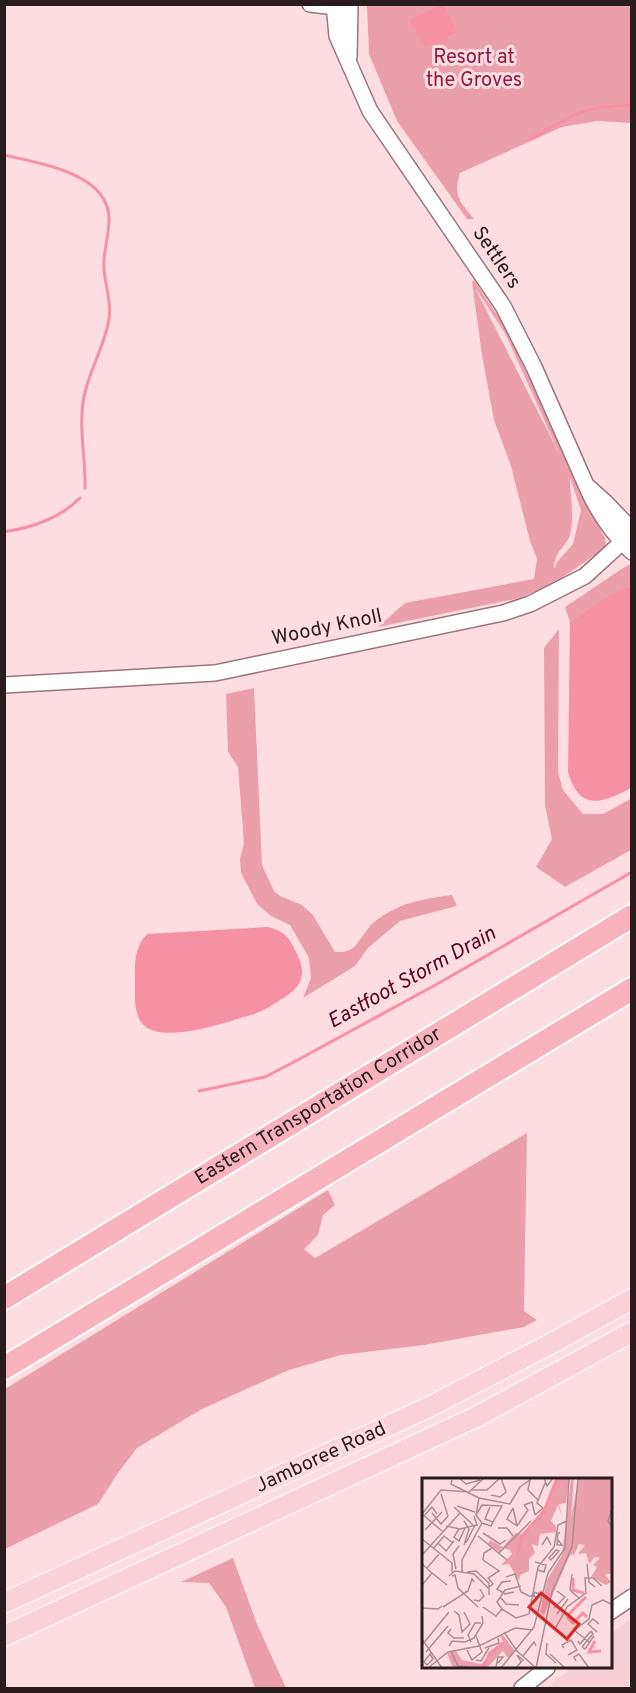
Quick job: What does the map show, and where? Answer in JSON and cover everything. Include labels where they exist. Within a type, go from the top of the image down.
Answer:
[{"type":"highway","name":"Eastern Transportation Corridor","points":[[4,1298],[632,916]]},
{"type":"highway","points":[[4,1368],[632,989]]},
{"type":"main road","name":"Jamboree Road","points":[[4,1603],[429,1407],[632,1299]]},
{"type":"main road","name":"Jamboree Road","points":[[4,1636],[478,1416],[632,1332]]},
{"type":"street","points":[[310,4],[350,7]]},
{"type":"street","name":"Settlers","points":[[334,6],[337,36],[370,111],[503,306],[534,367],[586,485],[605,502],[629,540]]},
{"type":"street","name":"Settlers","points":[[349,66],[350,7]]},
{"type":"street","name":"Woody Knoll","points":[[4,685],[215,672],[503,613],[530,604],[585,576],[629,540]]},
{"type":"street","points":[[612,1611],[632,1597]]},
{"type":"street","points":[[522,1689],[546,1669]]},
{"type":"shaded area","points":[[444,5],[457,32],[447,37],[448,40],[435,46],[433,43],[424,48],[410,20]]},
{"type":"shaded area","points":[[629,586],[632,587],[631,788],[611,797],[593,801],[585,799],[579,793],[568,772],[570,622],[612,594]]},
{"type":"shaded area","points":[[268,927],[282,932],[288,938],[299,959],[301,979],[288,995],[255,1014],[210,1027],[177,1033],[162,1032],[150,1029],[141,1022],[135,1004],[135,965],[139,945],[147,934]]},
{"type":"shaded area","points":[[631,1618],[631,1688],[547,1688],[570,1669],[612,1669],[612,1633]]},
{"type":"green space","name":"Resort at the Groves","points":[[367,5],[631,5],[631,123],[597,121],[562,127],[460,173],[457,188],[459,198],[474,219],[467,219],[397,121],[369,54]]},
{"type":"green space","points":[[474,280],[508,331],[585,502],[605,538],[606,547],[556,582],[520,598],[378,627],[405,603],[534,579],[537,559],[530,541],[511,466],[494,420],[472,282]],"holes":[[[476,290],[506,335],[560,455]],[[570,478],[581,510],[573,544],[557,562],[554,569],[556,557],[570,535],[572,513]]]},
{"type":"green space","points":[[631,564],[631,587],[629,586],[570,622],[565,607]]},
{"type":"green space","points":[[559,629],[558,772],[563,790],[583,814],[603,814],[632,798],[631,850],[565,887],[536,867],[552,839],[545,806],[544,648]]},
{"type":"green space","points":[[254,688],[262,865],[274,891],[302,905],[313,915],[335,952],[351,949],[375,921],[407,904],[452,895],[457,906],[400,921],[368,948],[355,966],[303,998],[311,978],[309,958],[290,925],[271,916],[257,904],[241,873],[240,859],[244,843],[238,767],[228,752],[226,694]]},
{"type":"green space","points":[[527,1133],[524,1311],[537,1320],[524,1327],[424,1345],[341,1355],[289,1370],[202,1409],[137,1448],[98,1504],[5,1549],[5,1389],[328,1190],[335,1205],[323,1215],[318,1235],[304,1249],[315,1258]]},
{"type":"green space","points":[[233,1558],[257,1624],[286,1688],[255,1688],[226,1607],[209,1583],[181,1582]]},
{"type":"waterway","points":[[531,139],[578,113],[602,107],[632,105]]},
{"type":"waterway","points":[[4,155],[44,164],[85,180],[95,188],[107,206],[109,224],[104,269],[110,313],[104,339],[86,387],[82,408],[85,488]]},
{"type":"waterway","points":[[4,532],[25,528],[54,517],[80,498]]},
{"type":"waterway","name":"Eastfoot Storm Drain","points":[[199,1091],[265,1077],[439,983],[632,872]]}]
